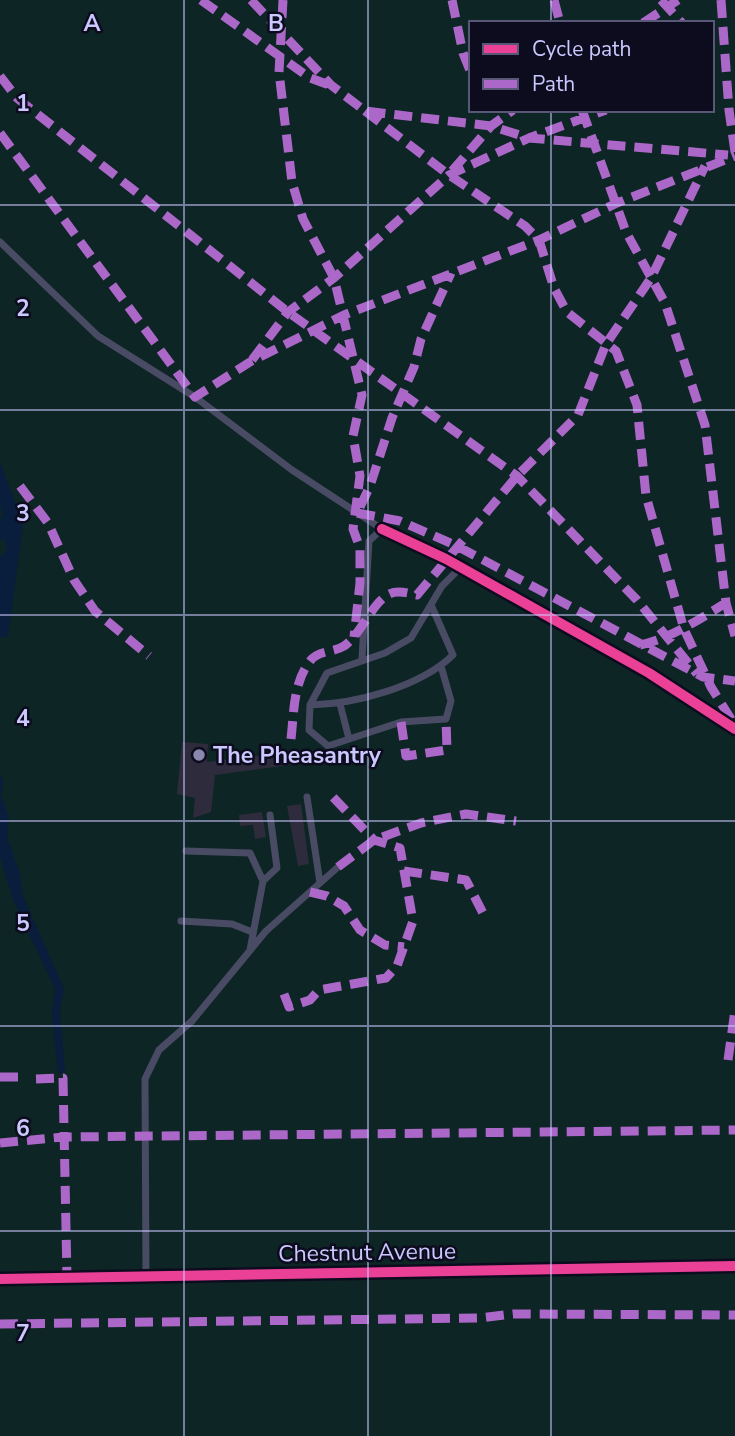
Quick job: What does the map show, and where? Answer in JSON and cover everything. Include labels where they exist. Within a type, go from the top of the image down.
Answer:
[{"type":"street","points":[[382,529],[460,568],[649,673],[735,729]]},
{"type":"street","name":"Chestnut Avenue","points":[[0,1279],[735,1266]]},
{"type":"lane","points":[[0,242],[99,336],[195,397],[292,470],[382,529],[369,541],[362,659]]},
{"type":"lane","points":[[441,666],[451,701],[446,719],[401,722],[328,746],[309,730],[310,705],[327,673],[385,653],[411,638],[432,607],[442,586],[460,568]]},
{"type":"lane","points":[[310,705],[340,704],[385,691],[441,666],[453,655],[432,607]]},
{"type":"lane","points":[[340,704],[349,739]]},
{"type":"lane","points":[[307,797],[320,883]]},
{"type":"lane","points":[[250,951],[263,881],[277,868],[270,815]]},
{"type":"lane","points":[[186,851],[250,853],[263,881]]},
{"type":"lane","points":[[146,1277],[145,1079],[159,1050],[192,1021],[266,931],[338,867]]},
{"type":"lane","points":[[181,921],[233,924],[252,932]]},
{"type":"green space","points":[[0,0],[735,0],[735,1436],[0,1436]]},
{"type":"water","points":[[0,462],[23,524],[8,636],[0,638],[0,557],[7,549],[5,539],[0,542],[0,520],[3,515],[0,504]]},
{"type":"water","points":[[0,773],[3,782],[1,795],[9,818],[7,837],[19,871],[23,896],[64,989],[60,1010],[65,1073],[58,1073],[52,1014],[55,989],[13,900],[0,856]]},
{"type":"building","points":[[182,742],[208,744],[207,762],[303,751],[305,763],[215,775],[211,812],[193,818],[195,798],[177,794]]},
{"type":"building","points":[[301,804],[309,864],[298,866],[287,806]]},
{"type":"building","points":[[262,812],[266,837],[255,839],[253,825],[240,826],[239,815]]},
{"type":"marked path","points":[[201,0],[310,78],[329,85]]},
{"type":"marked path","points":[[251,0],[331,85],[365,111],[491,126],[529,138],[728,155]]},
{"type":"marked path","points":[[283,0],[279,72],[292,182],[303,219],[334,278],[362,395],[353,436],[360,476],[353,529],[360,548],[360,583],[354,637]]},
{"type":"marked path","points":[[452,0],[463,53],[469,68]]},
{"type":"marked path","points":[[554,0],[559,21]]},
{"type":"marked path","points":[[661,0],[680,21]]},
{"type":"marked path","points":[[646,21],[678,0]]},
{"type":"marked path","points":[[721,0],[729,110],[735,152]]},
{"type":"marked path","points":[[0,76],[17,98],[288,312],[517,476],[637,600],[697,674]]},
{"type":"marked path","points":[[365,111],[449,175],[525,226],[539,240],[554,288],[567,312],[616,351],[637,405],[646,496],[684,629],[711,687],[734,724]]},
{"type":"marked path","points":[[452,171],[491,126],[510,112]]},
{"type":"marked path","points":[[583,112],[626,232],[665,303],[705,425],[726,603],[735,636]]},
{"type":"marked path","points":[[252,360],[288,312],[334,278],[449,175],[529,138],[600,112]]},
{"type":"marked path","points":[[0,133],[195,397],[250,362],[344,315],[539,240],[617,203],[735,156]]},
{"type":"marked path","points":[[291,739],[297,688],[313,657],[335,650],[350,641],[386,596],[397,592],[417,595],[517,476],[578,415],[606,344],[651,278],[705,166]]},
{"type":"marked path","points":[[360,507],[370,486],[392,418],[414,367],[421,339],[451,273]]},
{"type":"marked path","points":[[20,486],[48,523],[74,580],[95,611],[149,656]]},
{"type":"marked path","points":[[357,513],[400,521],[457,546],[703,677],[735,681]]},
{"type":"marked path","points":[[640,645],[677,632],[735,597]]},
{"type":"marked path","points":[[401,722],[406,756],[447,750],[446,719]]},
{"type":"marked path","points":[[284,994],[289,1007],[310,1000],[319,990],[386,978],[397,966],[413,921],[400,848],[374,840],[331,795]]},
{"type":"marked path","points":[[338,867],[374,840],[421,823],[466,814],[516,821]]},
{"type":"marked path","points":[[404,871],[466,880],[486,919]]},
{"type":"marked path","points":[[310,892],[327,896],[344,906],[360,930],[385,945],[404,947]]},
{"type":"marked path","points":[[728,1060],[735,1010]]},
{"type":"marked path","points":[[0,1077],[25,1077]]},
{"type":"marked path","points":[[36,1079],[63,1078],[67,1278]]},
{"type":"marked path","points":[[0,1143],[63,1137],[735,1130]]},
{"type":"marked path","points":[[0,1324],[479,1318],[513,1314],[735,1315]]},
{"type":"cycle path","points":[[382,529],[446,559],[649,673],[735,729]]},
{"type":"cycle path","points":[[0,1279],[735,1266]]},
{"type":"place","name":"The Pheasantry","points":[[199,755]]}]
